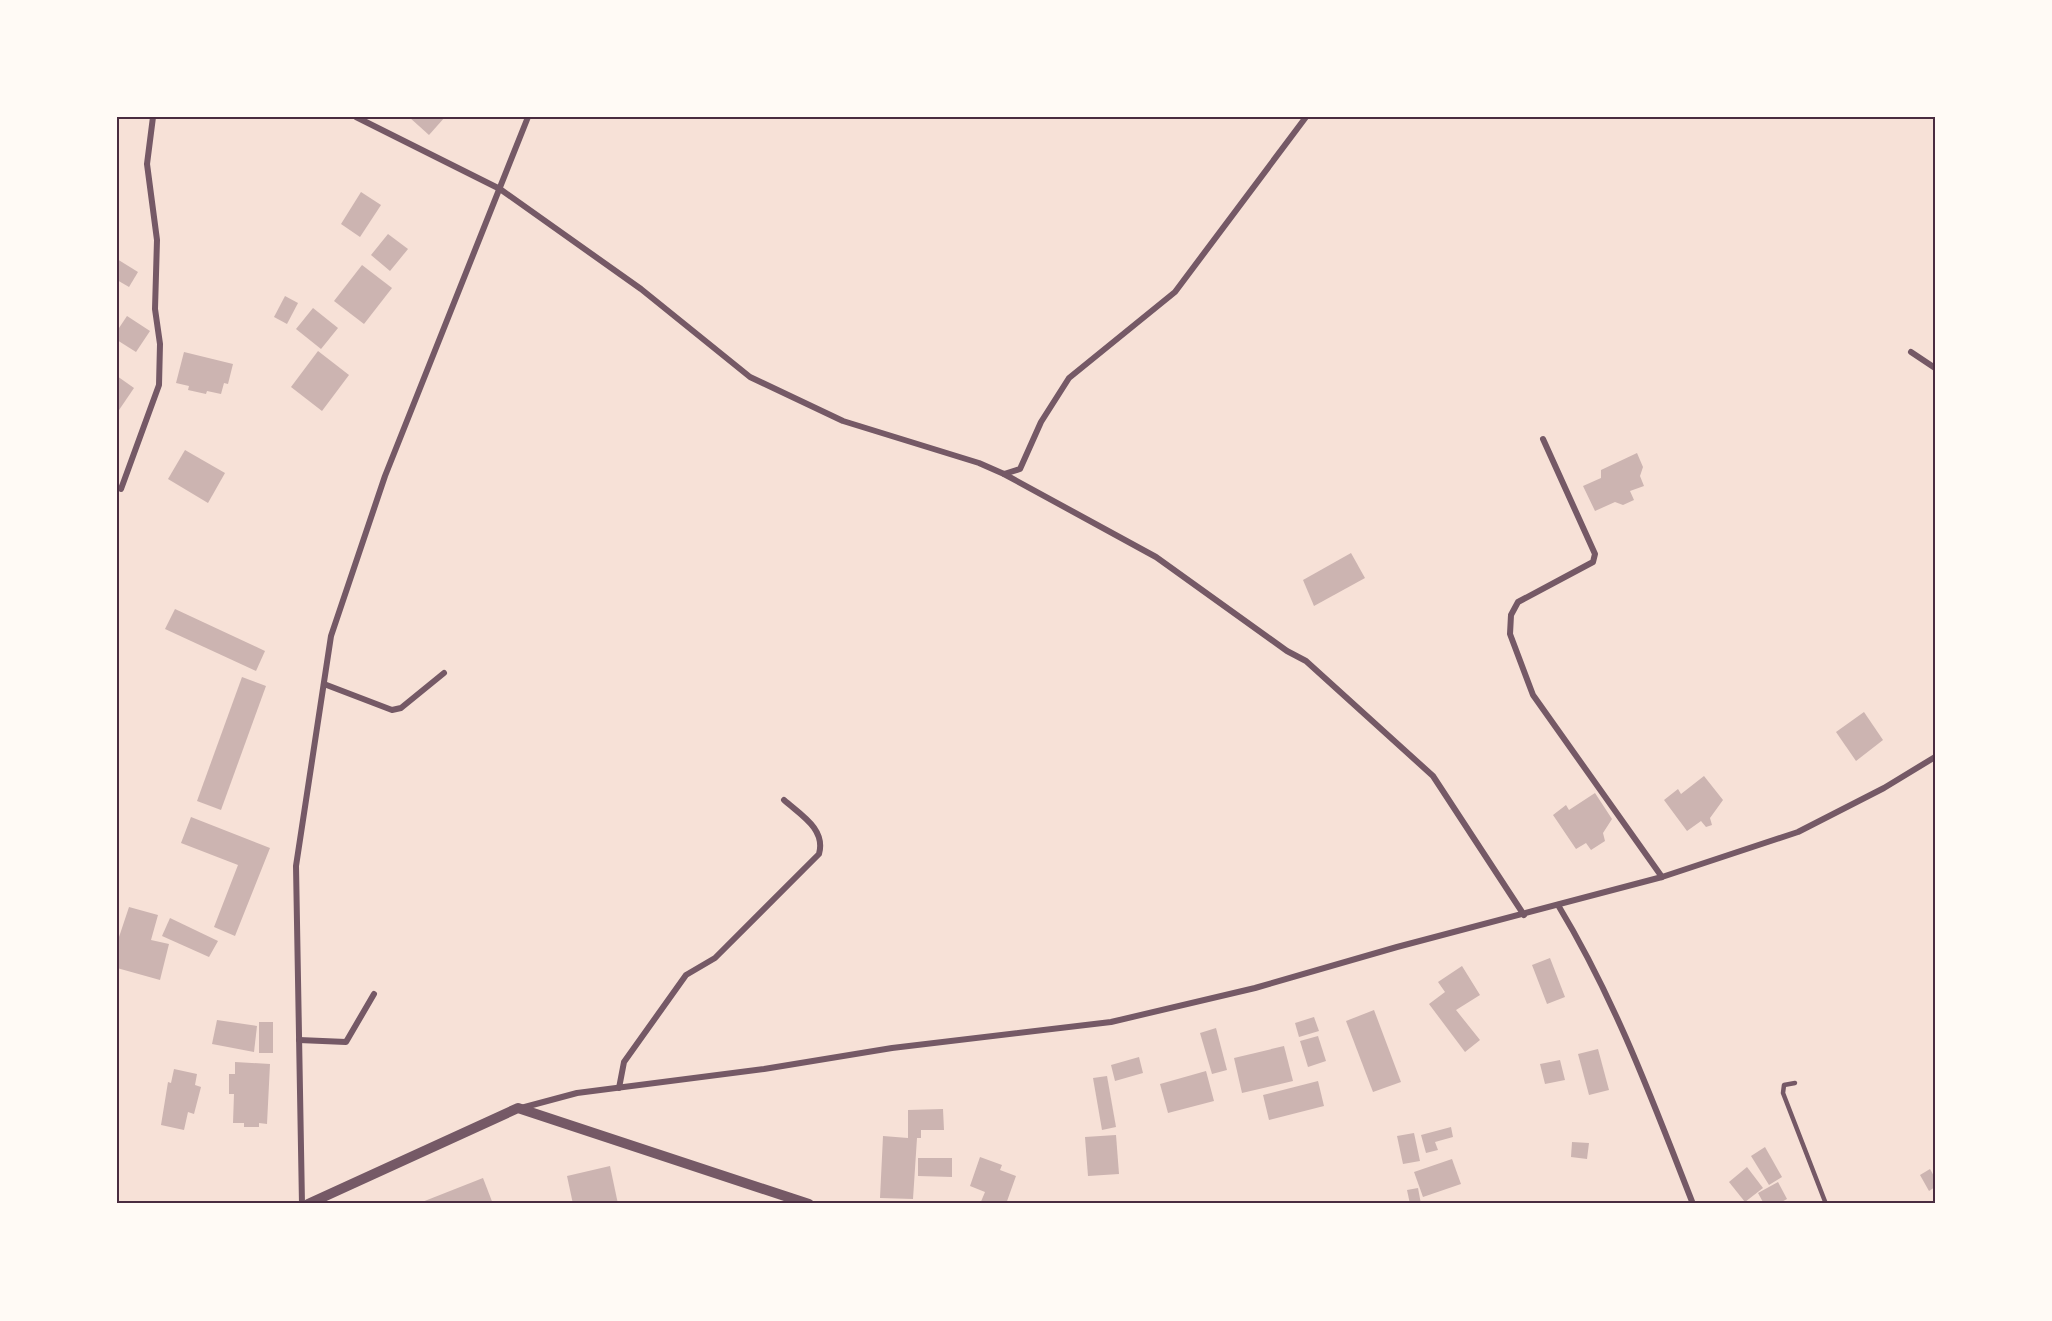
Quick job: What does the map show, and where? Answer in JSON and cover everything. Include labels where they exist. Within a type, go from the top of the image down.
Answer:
[{"type":"street","points":[[121,489],[159,385],[160,344],[155,309],[157,240],[147,164],[153,117]]},
{"type":"street","points":[[356,117],[500,189],[641,289],[750,377],[843,421],[979,463],[1004,474],[1156,557],[1287,651],[1306,661],[1433,776],[1524,915]]},
{"type":"street","points":[[302,1204],[296,866],[331,636],[385,476],[528,117]]},
{"type":"street","points":[[1004,474],[1020,470],[1041,422],[1069,378],[1175,292],[1306,117]]},
{"type":"street","points":[[1911,352],[1935,368]]},
{"type":"street","points":[[1544,439],[1595,554],[1593,562],[1518,602],[1511,615],[1510,634],[1533,695],[1662,877]]},
{"type":"street","points":[[324,684],[392,710],[401,708],[444,673]]},
{"type":"street","points":[[308,1204],[518,1108],[576,1093],[892,1048],[1110,1022],[1255,988],[1397,947],[1524,915],[1662,877],[1798,832],[1884,788],[1935,757]]},
{"type":"street","points":[[619,1088],[624,1062],[686,975],[715,958],[819,854],[822,842],[818,830],[784,800]]},
{"type":"street","points":[[1558,905],[1599,976],[1637,1062],[1694,1204]]},
{"type":"street","points":[[299,1040],[346,1042],[374,994]]},
{"type":"street","points":[[518,1108],[809,1204]]},
{"type":"lane","points":[[1795,1083],[1784,1085],[1783,1093],[1826,1204]]},
{"type":"building","points":[[409,117],[445,117],[429,135]]},
{"type":"building","points":[[361,192],[381,205],[360,237],[341,224]]},
{"type":"building","points":[[388,234],[408,249],[390,271],[371,255]]},
{"type":"building","points":[[117,259],[138,272],[129,287],[117,280]]},
{"type":"building","points":[[362,265],[392,288],[364,324],[334,301]]},
{"type":"building","points":[[285,296],[298,303],[287,324],[274,317]]},
{"type":"building","points":[[313,308],[338,328],[321,349],[296,329]]},
{"type":"building","points":[[127,316],[150,331],[136,352],[117,340],[117,331]]},
{"type":"building","points":[[318,351],[349,375],[322,411],[291,387]]},
{"type":"building","points":[[184,352],[233,364],[228,384],[224,383],[221,394],[207,391],[206,394],[188,390],[189,386],[176,383]]},
{"type":"building","points":[[117,376],[134,388],[117,413]]},
{"type":"building","points":[[185,450],[225,473],[208,503],[168,479]]},
{"type":"building","points":[[1637,453],[1643,467],[1640,476],[1644,486],[1630,491],[1634,500],[1623,505],[1615,502],[1595,511],[1583,486],[1601,478],[1601,470]]},
{"type":"building","points":[[1351,553],[1365,578],[1314,606],[1303,580]]},
{"type":"building","points":[[175,609],[265,651],[256,671],[165,629]]},
{"type":"building","points":[[242,677],[266,686],[221,810],[197,801]]},
{"type":"building","points":[[1864,712],[1883,740],[1856,761],[1836,732]]},
{"type":"building","points":[[1704,776],[1723,800],[1710,818],[1712,825],[1706,827],[1701,821],[1687,831],[1664,800],[1678,789],[1681,794]]},
{"type":"building","points":[[1595,793],[1612,819],[1603,833],[1605,841],[1591,850],[1586,843],[1576,849],[1553,815],[1566,805],[1569,810]]},
{"type":"building","points":[[191,817],[270,848],[235,936],[214,927],[238,865],[181,843]]},
{"type":"building","points":[[129,907],[158,915],[151,940],[169,944],[160,980],[117,968],[117,943]]},
{"type":"building","points":[[170,918],[218,941],[209,957],[162,936]]},
{"type":"building","points":[[1550,958],[1565,997],[1547,1004],[1532,965]]},
{"type":"building","points":[[1462,966],[1480,995],[1456,1010],[1480,1040],[1465,1052],[1429,1004],[1445,992],[1438,982]]},
{"type":"building","points":[[1374,1010],[1401,1082],[1373,1092],[1346,1021]]},
{"type":"building","points":[[1314,1017],[1319,1031],[1299,1037],[1295,1023]]},
{"type":"building","points":[[217,1020],[257,1026],[254,1052],[212,1044]]},
{"type":"building","points":[[259,1022],[273,1022],[273,1053],[259,1053]]},
{"type":"building","points":[[1216,1028],[1227,1070],[1212,1074],[1200,1033]]},
{"type":"building","points":[[1318,1036],[1326,1061],[1308,1067],[1300,1041]]},
{"type":"building","points":[[1284,1046],[1293,1081],[1242,1093],[1234,1058]]},
{"type":"building","points":[[1598,1049],[1609,1090],[1589,1095],[1578,1054]]},
{"type":"building","points":[[1139,1057],[1143,1073],[1115,1081],[1111,1065]]},
{"type":"building","points":[[1560,1060],[1565,1080],[1545,1084],[1540,1064]]},
{"type":"building","points":[[235,1062],[270,1064],[267,1124],[259,1123],[259,1127],[244,1127],[244,1123],[233,1123],[234,1094],[229,1094],[229,1074],[235,1074]]},
{"type":"building","points":[[174,1069],[197,1074],[195,1085],[201,1087],[194,1114],[188,1112],[184,1130],[161,1125],[168,1082],[171,1083]]},
{"type":"building","points":[[1206,1071],[1214,1101],[1168,1113],[1160,1084]]},
{"type":"building","points":[[1107,1076],[1116,1127],[1102,1130],[1093,1078]]},
{"type":"building","points":[[1318,1081],[1324,1106],[1269,1120],[1263,1095]]},
{"type":"building","points":[[943,1109],[944,1130],[921,1130],[921,1138],[917,1138],[913,1199],[880,1198],[883,1136],[908,1138],[908,1110]]},
{"type":"building","points":[[1451,1127],[1453,1137],[1435,1142],[1438,1150],[1426,1153],[1421,1135]]},
{"type":"building","points":[[1414,1133],[1420,1161],[1403,1164],[1397,1136]]},
{"type":"building","points":[[1116,1135],[1119,1174],[1088,1176],[1085,1137]]},
{"type":"building","points":[[1572,1142],[1589,1143],[1587,1159],[1571,1157]]},
{"type":"building","points":[[1765,1147],[1782,1177],[1769,1185],[1751,1156]]},
{"type":"building","points":[[980,1157],[1002,1165],[1000,1170],[1016,1176],[1006,1204],[980,1204],[985,1192],[970,1186]]},
{"type":"building","points":[[918,1158],[952,1158],[952,1177],[918,1176]]},
{"type":"building","points":[[1452,1159],[1461,1184],[1423,1197],[1414,1172]]},
{"type":"building","points":[[610,1166],[618,1204],[573,1204],[567,1176]]},
{"type":"building","points":[[1747,1167],[1763,1188],[1745,1202],[1729,1182]]},
{"type":"building","points":[[1930,1169],[1935,1178],[1935,1187],[1929,1191],[1920,1175]]},
{"type":"building","points":[[483,1178],[493,1204],[417,1204]]},
{"type":"building","points":[[1778,1182],[1787,1199],[1778,1204],[1764,1204],[1758,1193]]},
{"type":"building","points":[[1418,1188],[1421,1204],[1410,1204],[1407,1190]]}]
